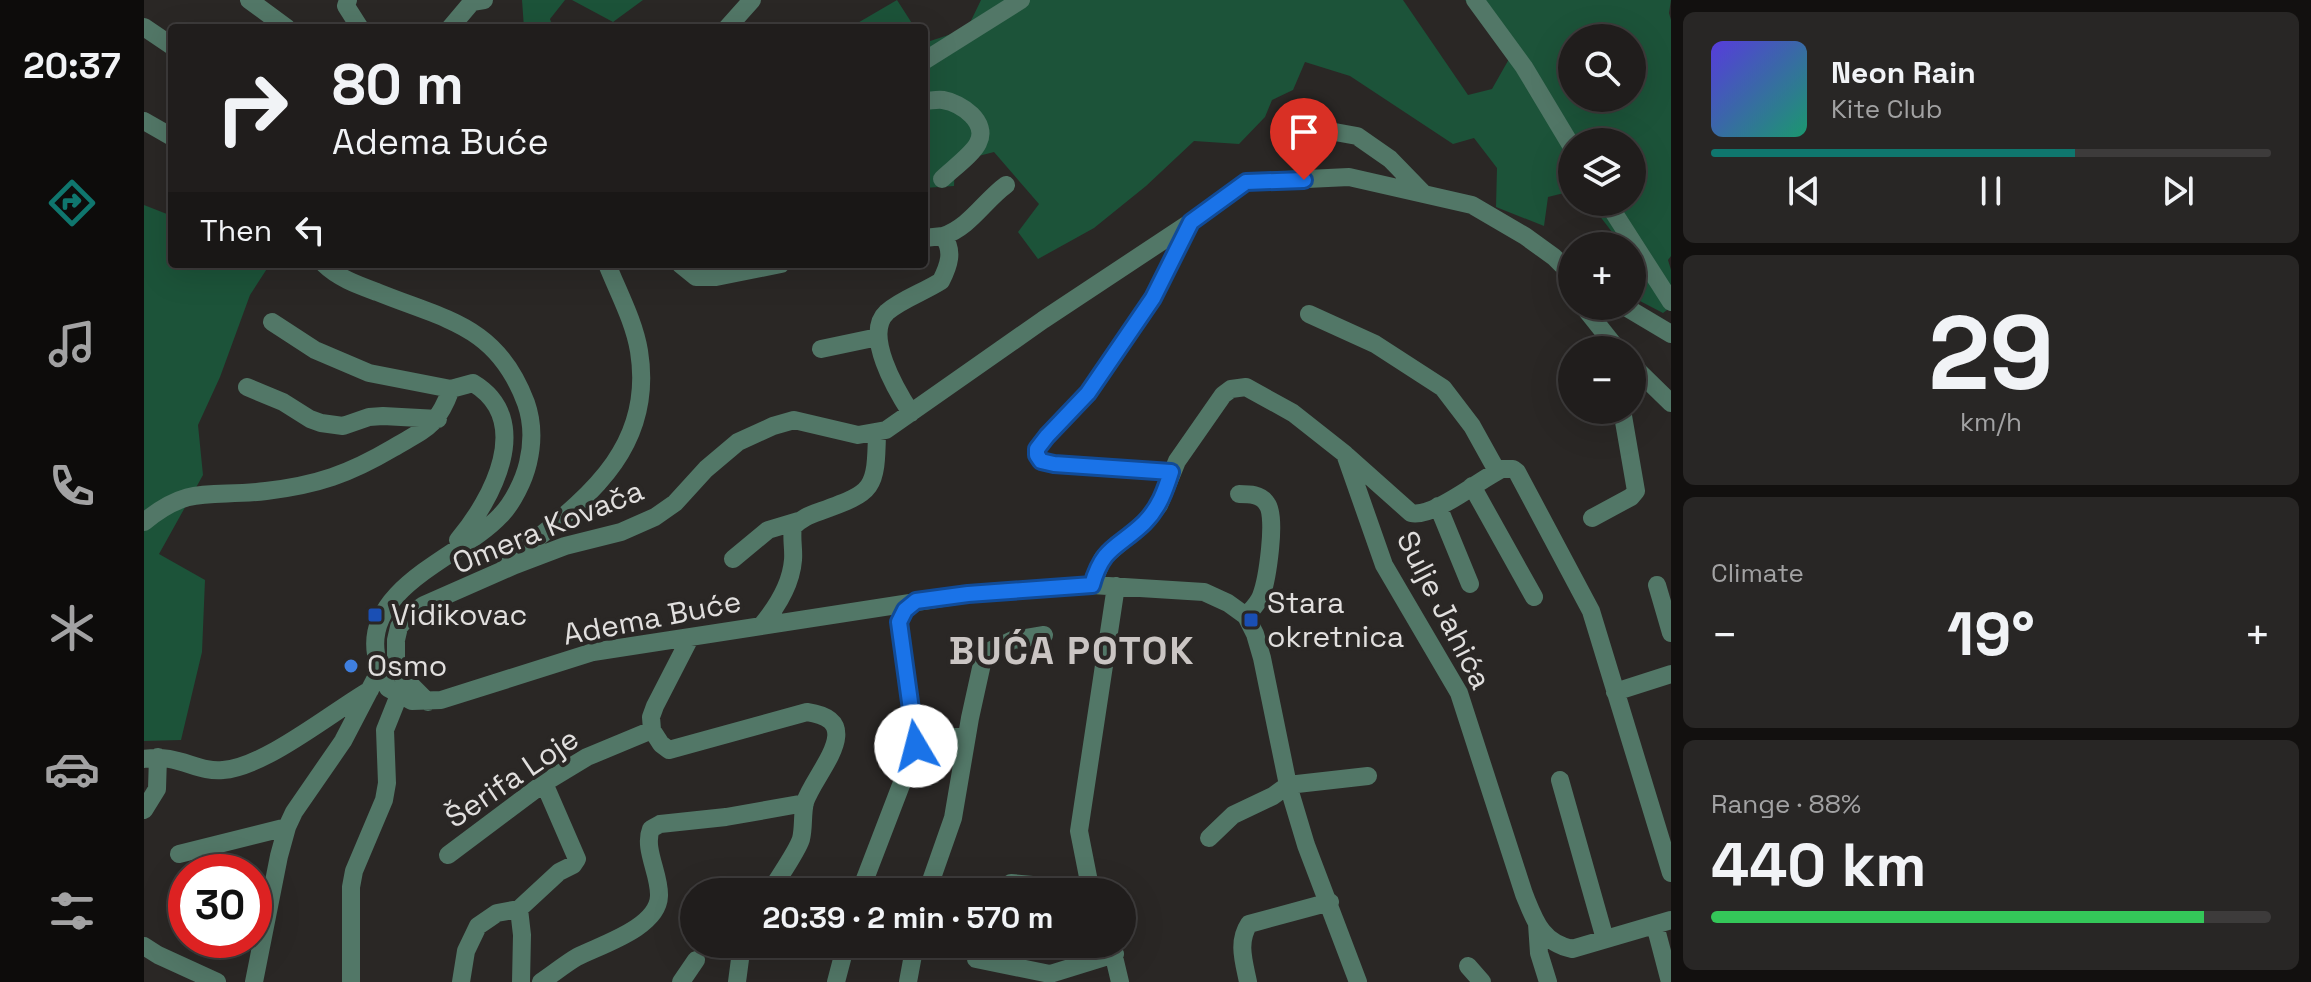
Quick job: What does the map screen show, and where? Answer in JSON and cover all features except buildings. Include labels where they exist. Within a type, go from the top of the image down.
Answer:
[{"type":"street","points":[[249,0],[282,24]]},
{"type":"street","points":[[348,0],[346,6],[357,24]]},
{"type":"street","points":[[453,24],[472,2],[484,0]]},
{"type":"street","points":[[731,24],[752,0]]},
{"type":"street","points":[[928,58],[1021,0]]},
{"type":"street","points":[[1475,0],[1524,67],[1561,128]]},
{"type":"street","points":[[144,27],[168,43]]},
{"type":"street","points":[[928,101],[942,100],[954,104],[976,117],[981,129],[978,143],[942,179]]},
{"type":"street","points":[[144,121],[168,135]]},
{"type":"street","points":[[1296,125],[1357,136],[1390,159],[1424,194]]},
{"type":"street","points":[[733,559],[768,530],[862,494],[873,476],[877,432],[886,430],[1246,182],[1349,177],[1472,205],[1494,216],[1558,262]]},
{"type":"street","points":[[928,238],[943,236],[964,227],[1006,185]]},
{"type":"street","points":[[1616,216],[1671,302]]},
{"type":"street","points":[[1171,472],[1054,464],[1041,461],[1037,449],[1088,393],[1153,298],[1191,222]]},
{"type":"street","points":[[911,413],[895,388],[878,337],[878,323],[888,311],[941,281],[951,254],[943,236]]},
{"type":"street","points":[[328,268],[360,286],[476,332],[494,348],[514,377],[527,406],[533,440],[526,470],[501,516],[412,580],[382,616],[375,652],[388,688],[399,695],[385,730],[387,783],[384,800],[354,871],[351,887],[351,982]]},
{"type":"street","points":[[488,579],[614,467],[630,437],[642,383],[639,349],[626,307],[609,268]]},
{"type":"street","points":[[685,268],[696,277],[716,277],[761,268]]},
{"type":"street","points":[[1309,314],[1375,344],[1443,388],[1472,426],[1497,471]]},
{"type":"street","points":[[1646,319],[1671,334]]},
{"type":"street","points":[[1594,320],[1607,336]]},
{"type":"street","points":[[272,322],[315,350],[369,373],[451,389],[473,383],[488,392],[503,429],[498,475],[479,515],[443,558]]},
{"type":"street","points":[[821,349],[878,337]]},
{"type":"street","points":[[1646,379],[1671,403]]},
{"type":"street","points":[[1092,585],[1103,558],[1145,522],[1159,505],[1171,472],[1214,405],[1231,389],[1240,386],[1293,413],[1411,513],[1419,515],[1438,506],[1497,471],[1507,468],[1517,472],[1586,598],[1671,873]]},
{"type":"street","points":[[247,387],[321,423],[343,426],[369,417],[383,416],[438,419]]},
{"type":"street","points":[[144,522],[182,498],[209,492],[263,492],[319,483],[344,475],[438,419],[451,389]]},
{"type":"street","name":"Omera Kovača","points":[[428,702],[403,677],[396,662],[399,627],[424,605],[515,565],[565,546],[621,532],[655,517],[675,503],[706,469],[738,442],[773,426],[794,420],[858,435],[877,432]]},
{"type":"street","points":[[1592,518],[1631,497],[1636,491],[1624,424]]},
{"type":"street","name":"Sulje Jahića","points":[[1345,454],[1384,565],[1459,693],[1524,894],[1544,935],[1558,946],[1572,949],[1663,922]]},
{"type":"street","points":[[1472,486],[1534,597]]},
{"type":"street","points":[[1239,494],[1253,494],[1267,503],[1272,518],[1260,601],[1246,616],[1262,658],[1288,785],[1306,845],[1358,982]]},
{"type":"street","points":[[1438,506],[1470,584]]},
{"type":"street","points":[[761,626],[774,611],[783,593],[793,562],[792,533],[798,521]]},
{"type":"street","name":"Adema Buće","points":[[399,695],[412,701],[441,700],[593,652],[968,594],[1092,585],[1204,592],[1246,616]]},
{"type":"street","points":[[1657,585],[1671,633]]},
{"type":"street","points":[[1088,878],[1079,831],[1116,586]]},
{"type":"street","points":[[865,878],[916,746],[899,622],[905,610],[916,601]]},
{"type":"street","points":[[932,878],[953,818],[983,659],[992,650],[1013,640],[1044,635]]},
{"type":"street","points":[[690,638],[651,717],[652,730],[669,750],[807,712],[824,714],[833,721],[837,733],[834,748],[805,803],[798,846],[779,878]]},
{"type":"street","points":[[254,982],[287,827],[343,741],[380,670]]},
{"type":"street","points":[[1615,692],[1671,674]]},
{"type":"street","points":[[144,810],[157,789],[151,758],[221,771],[244,766],[308,731],[370,690]]},
{"type":"street","name":"Šerifa Loje","points":[[448,855],[544,783],[587,757],[652,730]]},
{"type":"street","points":[[916,746],[931,739],[967,736]]},
{"type":"street","points":[[1209,838],[1233,815],[1273,796],[1288,785],[1368,776]]},
{"type":"street","points":[[1560,780],[1605,939]]},
{"type":"street","points":[[461,982],[466,951],[478,926],[497,913],[519,909],[577,859],[544,783]]},
{"type":"street","points":[[541,982],[579,956],[615,942],[651,914],[659,901],[659,887],[648,838],[651,829],[660,824],[726,817],[805,803]]},
{"type":"street","points":[[179,854],[287,827]]},
{"type":"street","points":[[1248,982],[1242,951],[1243,934],[1249,924],[1330,902]]},
{"type":"street","points":[[519,909],[521,982]]},
{"type":"street","points":[[1663,922],[1670,982]]},
{"type":"street","points":[[1537,924],[1539,953],[1548,982]]},
{"type":"street","points":[[144,946],[217,982]]},
{"type":"street","points":[[737,982],[740,958]]},
{"type":"street","points":[[836,982],[842,958]]},
{"type":"street","points":[[908,982],[912,958]]},
{"type":"street","points":[[976,959],[1050,974],[1090,958]]},
{"type":"street","points":[[1115,958],[1120,982]]},
{"type":"street","points":[[681,982],[696,960]]},
{"type":"street","points":[[1468,966],[1482,982]]},
{"type":"green space","points":[[522,0],[565,0],[550,19],[552,24],[524,24]]},
{"type":"green space","points":[[572,0],[643,0],[613,22]]},
{"type":"green space","points":[[897,0],[912,24],[856,24]]},
{"type":"green space","points":[[981,0],[1403,0],[1468,95],[1492,89],[1509,59],[1465,0],[1671,0],[1671,256],[1668,260],[1671,307],[1663,313],[1646,304],[1646,232],[1612,232],[1600,216],[1646,216],[1646,128],[1558,128],[1558,194],[1548,197],[1544,226],[1496,207],[1497,168],[1474,138],[1453,144],[1350,76],[1305,62],[1293,90],[1272,100],[1265,117],[1239,144],[1194,141],[1146,186],[1094,228],[1038,259],[1018,232],[1039,204],[994,152],[955,162],[954,186],[928,188],[928,42],[967,29]]},
{"type":"green space","points":[[144,205],[168,214],[168,268],[267,268],[250,295],[220,377],[198,425],[203,475],[159,554],[205,580],[202,652],[181,740],[144,741]]},
{"type":"place","name":"Vidikovac","points":[[375,615]]},
{"type":"place","name":"Stara okretnica","points":[[1251,620]]},
{"type":"place","name":"Osmo","points":[[351,666]]},
{"type":"district","name":"BUĆA POTOK","points":[[1072,651]]},
{"type":"route","points":[[916,746],[899,622],[905,610],[916,601],[968,594],[1092,585],[1097,567],[1113,546],[1145,522],[1159,505],[1171,472],[1054,464],[1041,461],[1037,449],[1088,393],[1153,298],[1191,222],[1246,182],[1304,180]]}]
